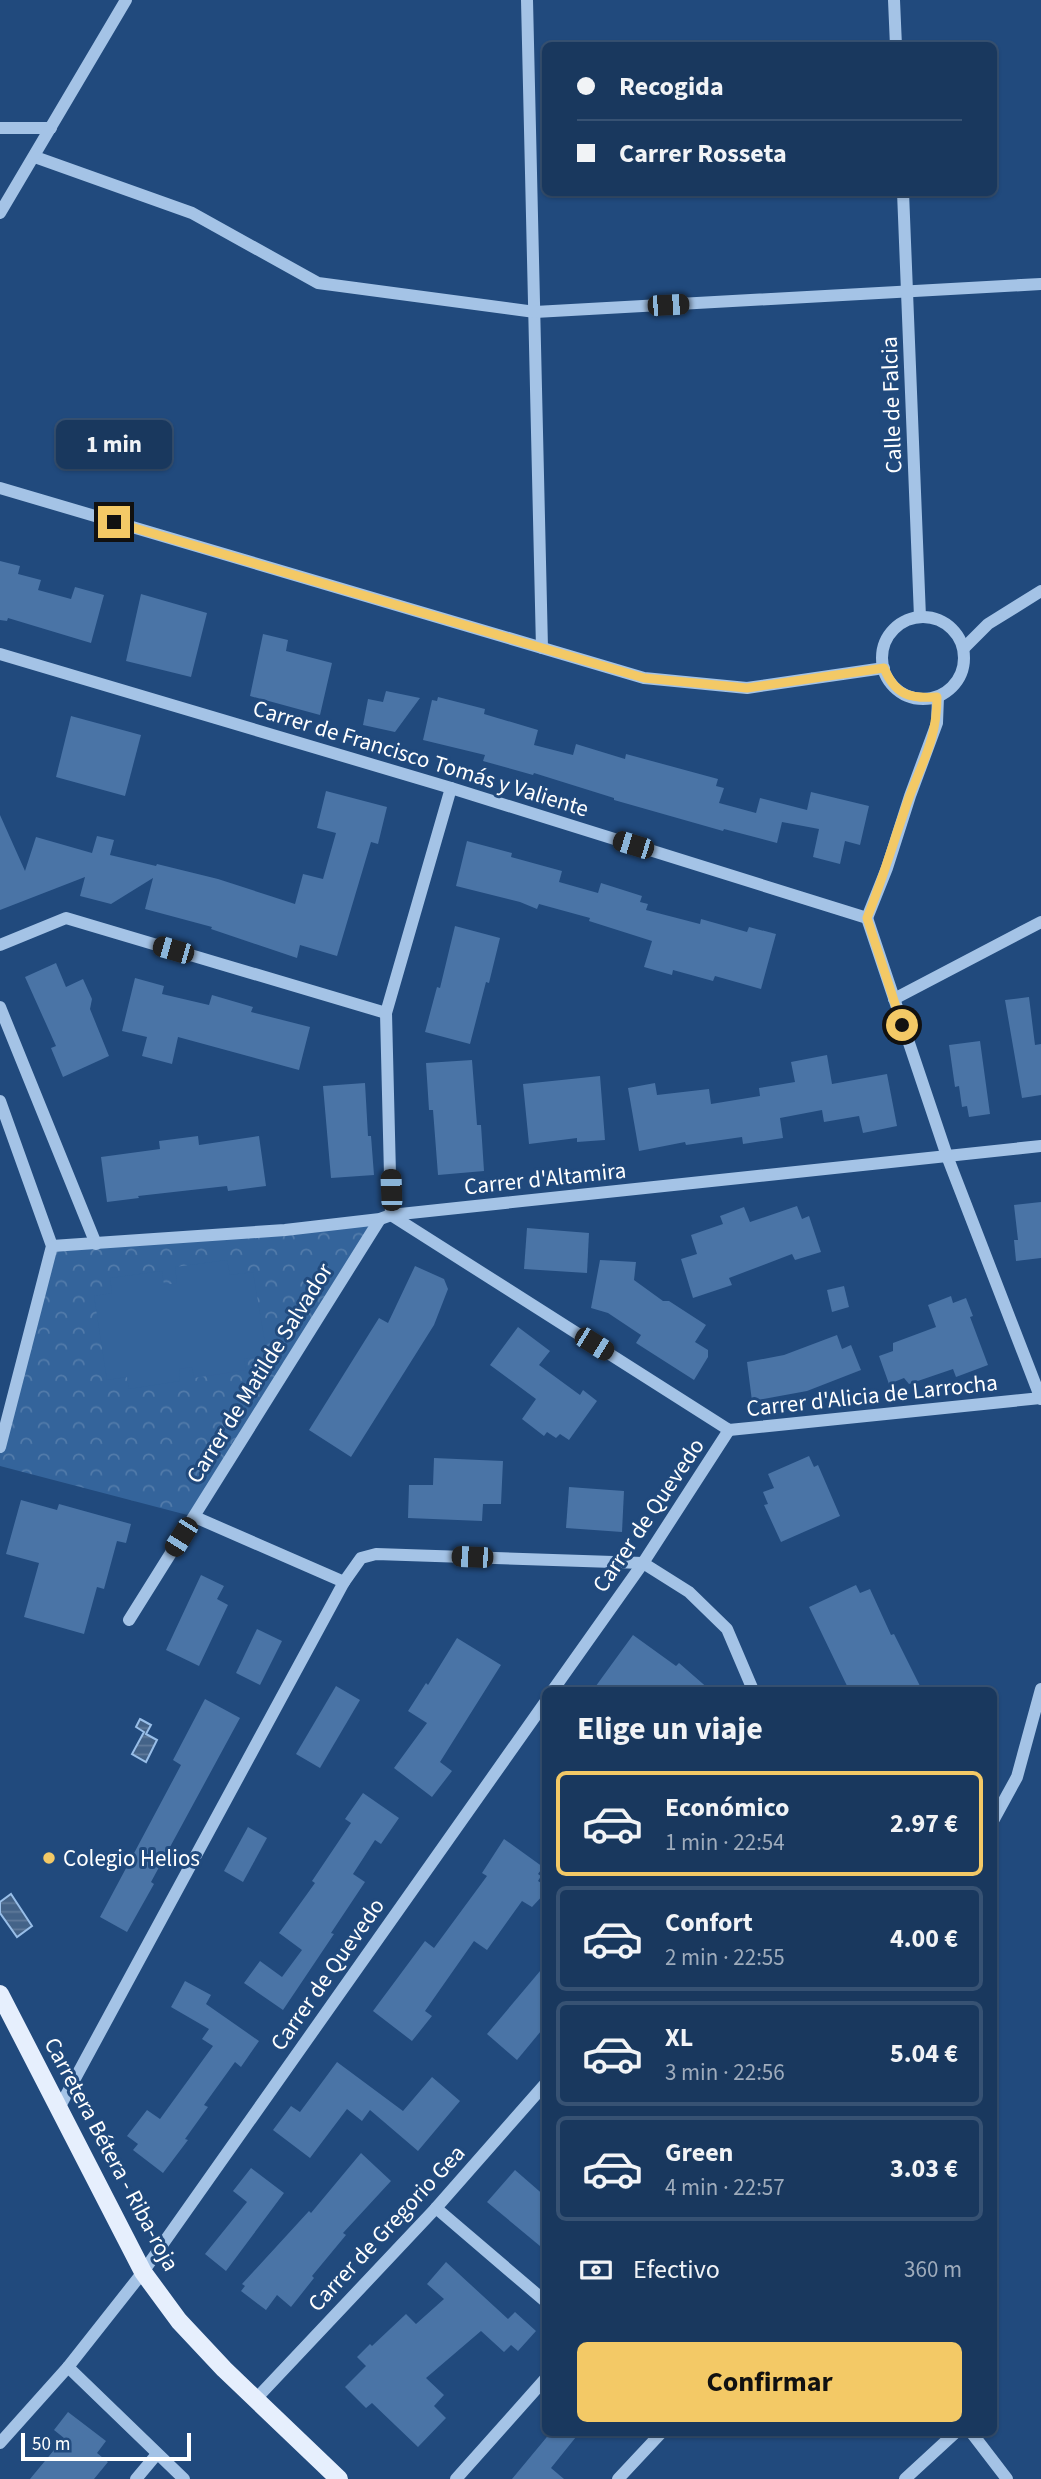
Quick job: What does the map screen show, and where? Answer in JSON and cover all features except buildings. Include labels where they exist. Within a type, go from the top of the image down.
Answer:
[{"type":"main road","name":"Carretera Bétera - Riba-roja","points":[[0,1994],[143,2272],[178,2321],[255,2400],[339,2479]]},
{"type":"street","points":[[0,213],[126,0]]},
{"type":"street","points":[[527,0],[542,648]]},
{"type":"street","points":[[894,0],[896,42]]},
{"type":"street","points":[[0,128],[51,128]]},
{"type":"street","points":[[35,157],[192,213],[318,283],[535,312],[1041,284]]},
{"type":"street","name":"Calle de Falcia","points":[[904,196],[920,617]]},
{"type":"street","points":[[0,488],[644,678],[747,688],[884,668]]},
{"type":"street","points":[[964,648],[988,624],[1041,592]]},
{"type":"street","points":[[931,617],[952,628],[964,648],[961,674],[954,686],[937,697],[918,699],[896,689],[888,680],[884,668],[884,645],[889,634],[908,619],[931,617]]},
{"type":"street","name":"Carrer de Francisco Tomás y Valiente","points":[[0,654],[452,788],[867,918]]},
{"type":"street","points":[[937,697],[937,723],[887,869],[867,918],[947,1156],[1041,1398]]},
{"type":"street","points":[[386,1217],[386,1013],[452,788]]},
{"type":"street","points":[[0,945],[66,918],[386,1013]]},
{"type":"street","points":[[894,999],[1041,922]]},
{"type":"street","points":[[0,1007],[96,1244]]},
{"type":"street","points":[[0,1101],[52,1246],[0,1447]]},
{"type":"street","name":"Carrer d'Altamira","points":[[52,1246],[285,1230],[1041,1146]]},
{"type":"street","name":"Carrer d'Alicia de Larrocha","points":[[386,1217],[729,1430],[1041,1398]]},
{"type":"street","name":"Carrer de Matilde Salvador","points":[[129,1620],[386,1217]]},
{"type":"street","name":"Carrer de Quevedo","points":[[555,1687],[643,1563],[729,1430]]},
{"type":"street","points":[[195,1517],[344,1582]]},
{"type":"street","points":[[58,2109],[344,1582],[361,1558],[376,1554],[643,1563],[689,1592],[727,1629],[751,1687]]},
{"type":"street","points":[[997,1814],[1017,1777],[1041,1689]]},
{"type":"street","name":"Carrer de Quevedo","points":[[0,2443],[68,2367],[143,2272],[542,1707]]},
{"type":"street","name":"Carrer de Gregorio Gea","points":[[255,2400],[436,2208],[542,2088]]},
{"type":"street","points":[[436,2208],[542,2299]]},
{"type":"street","points":[[68,2367],[184,2479]]},
{"type":"street","points":[[456,2479],[542,2382]]},
{"type":"street","points":[[618,2479],[658,2436]]},
{"type":"street","points":[[905,2479],[952,2436]]},
{"type":"street","points":[[974,2436],[1007,2479]]},
{"type":"street","points":[[136,2479],[158,2454]]},
{"type":"green space","points":[[380,1219],[195,1517],[0,1466],[0,1447],[52,1246]]},
{"type":"green space","points":[[227,1260],[230,1275],[253,1272],[267,1355],[244,1359],[246,1370],[194,1378],[192,1367],[179,1369],[180,1381],[129,1389],[127,1377],[107,1380],[94,1296],[112,1293],[110,1278],[162,1271],[164,1285],[177,1283],[175,1267]]},
{"type":"shaded area","points":[[140,1719],[151,1725],[146,1734],[157,1740],[146,1762],[132,1754],[144,1732],[136,1727]]},
{"type":"shaded area","points":[[11,1894],[32,1926],[17,1937],[0,1913],[0,1902]]},
{"type":"place","name":"Colegio Helios","points":[[49,1858]]},
{"type":"route","points":[[114,522],[644,678],[747,688],[884,668],[888,680],[896,689],[918,699],[937,697],[937,723],[887,869],[867,918],[902,1025]]}]
